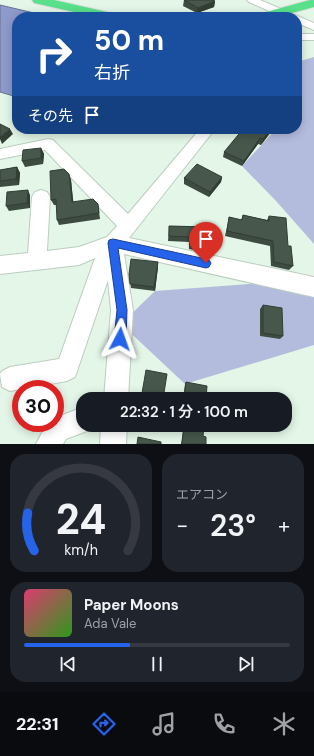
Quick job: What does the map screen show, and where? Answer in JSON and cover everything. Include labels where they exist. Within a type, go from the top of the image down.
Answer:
[{"type":"highway","points":[[38,0],[90,12]]},
{"type":"highway","points":[[296,12],[314,3]]},
{"type":"highway","points":[[302,13],[314,11]]},
{"type":"street","points":[[252,0],[279,12]]},
{"type":"street","points":[[302,21],[314,27]]},
{"type":"street","points":[[302,37],[314,37]]},
{"type":"street","points":[[10,379],[67,369],[111,244],[128,226],[204,134]]},
{"type":"street","points":[[0,154],[48,144],[128,226]]},
{"type":"street","points":[[37,260],[41,196]]},
{"type":"street","points":[[111,244],[122,310],[116,392]]},
{"type":"street","points":[[0,265],[79,256],[111,244],[314,287]]},
{"type":"street","points":[[50,444],[58,430],[76,423]]},
{"type":"street","points":[[113,444],[114,432]]},
{"type":"shaded area","points":[[0,5],[30,12],[12,12],[12,96],[0,92]]},
{"type":"shaded area","points":[[314,57],[314,244],[277,202],[242,166],[271,134],[302,134],[302,61]]},
{"type":"shaded area","points":[[314,279],[314,345],[185,384],[121,324],[155,291]]},
{"type":"building","points":[[184,0],[212,0],[215,1],[198,8]]},
{"type":"building","points":[[0,124],[10,129],[0,137]]},
{"type":"building","points":[[239,134],[267,134],[263,139],[260,138],[244,161],[224,152]]},
{"type":"building","points":[[41,148],[41,158],[22,161],[23,150]]},
{"type":"building","points":[[197,164],[222,177],[210,192],[184,178]]},
{"type":"building","points":[[17,167],[16,179],[0,181],[0,170]]},
{"type":"building","points":[[64,169],[69,174],[72,202],[93,199],[98,204],[99,213],[57,220],[56,199],[51,200],[50,171]]},
{"type":"building","points":[[28,190],[27,203],[6,206],[7,192]]},
{"type":"building","points":[[243,215],[269,221],[269,216],[286,218],[288,246],[291,246],[293,266],[274,262],[273,241],[227,231],[229,217],[242,220]]},
{"type":"building","points":[[169,226],[209,227],[210,248],[190,244],[190,237],[169,236]]},
{"type":"building","points":[[131,259],[158,262],[154,287],[130,284],[129,274]]},
{"type":"building","points":[[263,305],[282,308],[283,336],[263,333]]},
{"type":"building","points":[[146,370],[167,374],[164,392],[142,392]]},
{"type":"building","points":[[186,382],[207,386],[207,392],[185,392]]},
{"type":"building","points":[[183,432],[203,432],[203,436],[206,437],[206,444],[182,444]]},
{"type":"building","points":[[138,437],[161,442],[161,444],[137,444]]},
{"type":"route","points":[[120,339],[122,310],[113,243],[206,263]]}]
